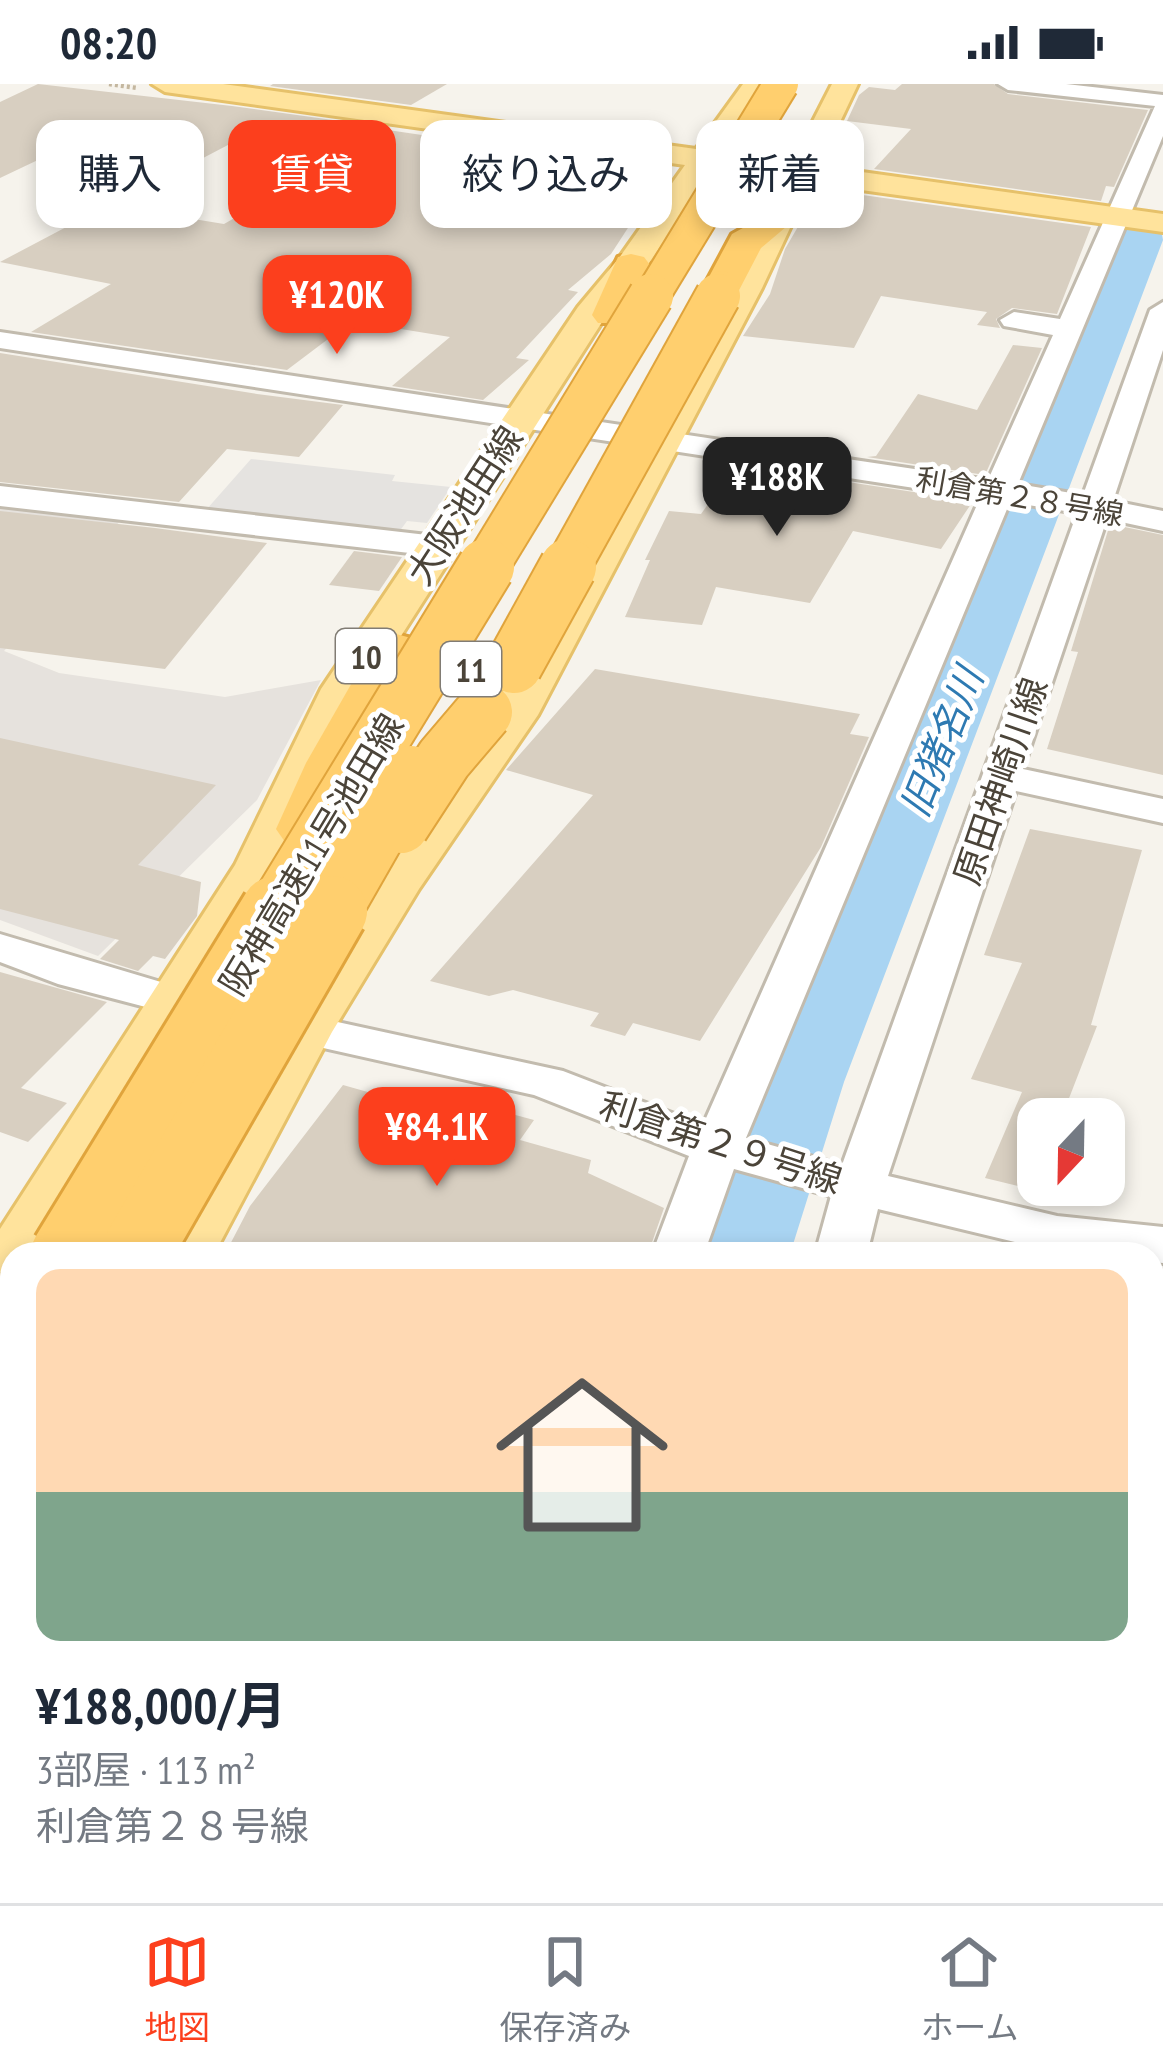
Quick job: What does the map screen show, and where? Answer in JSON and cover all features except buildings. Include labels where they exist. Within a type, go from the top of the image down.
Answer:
[{"type":"highway","name":"阪神高速11号池田線","points":[[73,1242],[781,84]]},
{"type":"highway","name":"阪神高速11号池田線","points":[[142,1242],[806,84]]},
{"type":"highway","name":"11","points":[[246,1061],[444,759],[514,665],[745,242],[765,228]]},
{"type":"highway","name":"11","points":[[256,942],[334,763],[397,650],[612,315],[631,265]]},
{"type":"main road","name":"大阪池田線","points":[[730,120],[756,84]]},
{"type":"main road","points":[[827,120],[845,84]]},
{"type":"main road","points":[[160,87],[696,158]]},
{"type":"main road","name":"大阪池田線","points":[[26,1242],[180,1002],[261,865],[344,689],[590,314],[631,265],[696,168]]},
{"type":"main road","points":[[864,181],[1163,223]]},
{"type":"main road","points":[[188,1242],[303,1032],[392,889],[514,715],[745,288],[772,228]]},
{"type":"street","points":[[684,1242],[730,1151],[1163,105],[1008,84]]},
{"type":"street","points":[[1014,320],[1070,327]]},
{"type":"street","name":"原田神崎川線","points":[[840,1242],[837,1181],[1002,776],[1083,504],[1160,330]]},
{"type":"street","name":"利倉第２８号線","points":[[0,340],[1006,492],[1163,521]]},
{"type":"street","points":[[0,496],[436,547]]},
{"type":"street","points":[[1002,776],[1163,812]]},
{"type":"street","name":"利倉第２９号線","points":[[0,947],[74,974],[180,1002],[546,1082],[730,1151],[837,1181],[1057,1234],[1134,1242]]},
{"type":"path","points":[[109,84],[160,87]]},
{"type":"shaded area","points":[[251,459],[395,475],[392,481],[451,487],[427,523],[407,521],[399,532],[206,510]]},
{"type":"shaded area","points":[[0,504],[122,519],[4,651],[59,673],[225,697],[321,680],[257,800],[98,956],[0,920]]},
{"type":"waterway","name":"旧猪名川","points":[[751,1242],[805,1082],[1145,233]]}]
